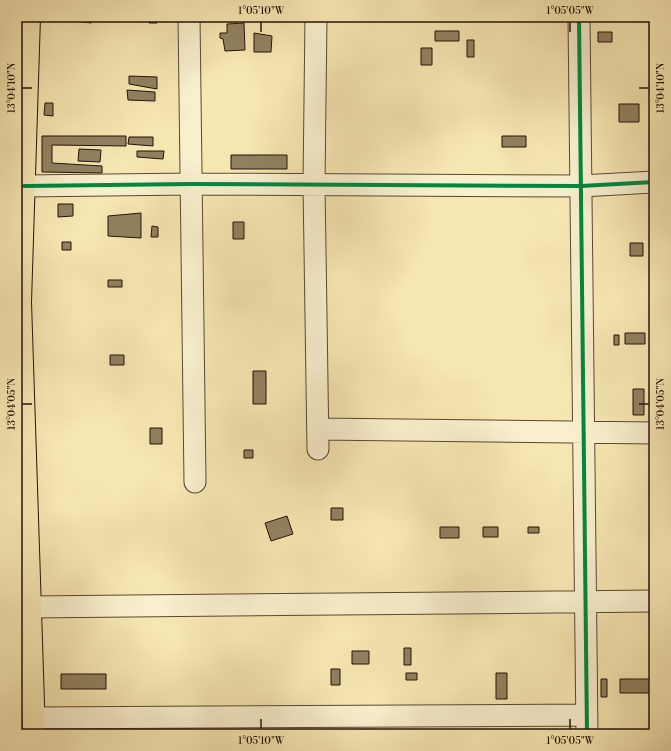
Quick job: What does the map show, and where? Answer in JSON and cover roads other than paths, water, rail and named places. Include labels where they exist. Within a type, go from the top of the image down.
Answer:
[{"type":"main road","points":[[29,17],[23,44],[24,186],[18,302],[34,726]]},
{"type":"street","points":[[189,17],[195,482]]},
{"type":"street","points":[[316,17],[314,184],[318,439],[584,432],[654,433]]},
{"type":"street","points":[[34,726],[587,724],[580,17]]},
{"type":"street","points":[[24,186],[191,184],[582,186],[654,182]]},
{"type":"street","points":[[30,607],[654,601]]}]
